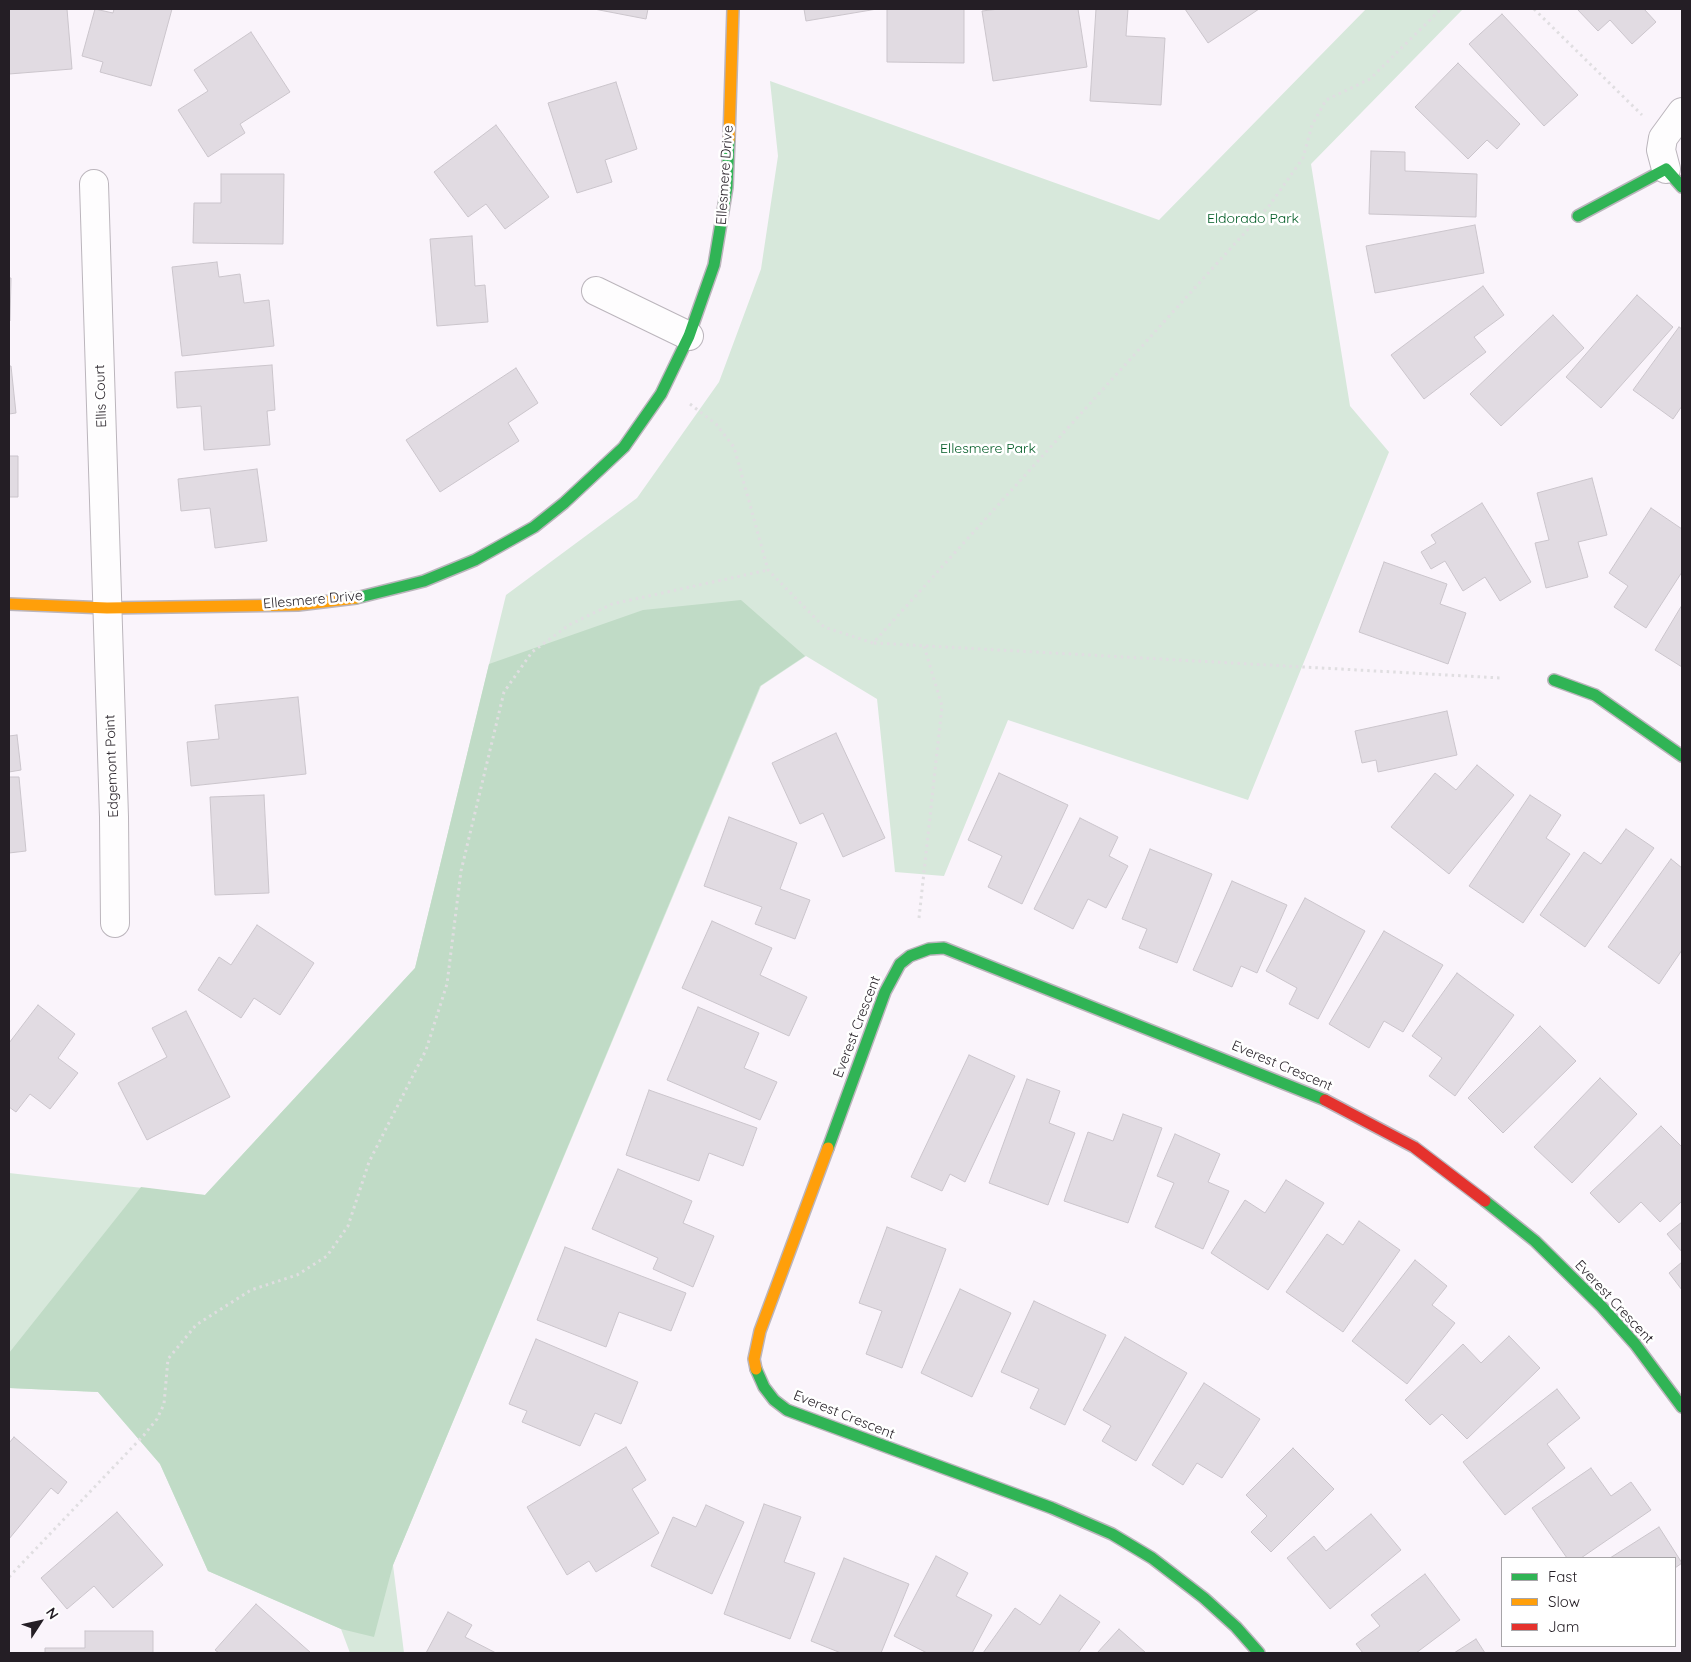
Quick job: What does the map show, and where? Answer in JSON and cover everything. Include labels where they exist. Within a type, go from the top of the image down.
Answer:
[{"type":"street","name":"Ellesmere Drive","points":[[9,604],[107,608],[326,602],[391,591],[424,581],[475,560],[534,527],[564,503],[624,447],[642,424],[660,394],[689,336],[714,265],[727,187],[733,9]]},
{"type":"street","points":[[1578,216],[1674,178],[1661,150],[1663,138],[1682,112]]},
{"type":"street","name":"Ellis Court","points":[[94,184],[107,608]]},
{"type":"street","points":[[596,291],[689,336]]},
{"type":"street","name":"Edgemont Point","points":[[107,608],[114,817],[115,923]]},
{"type":"street","points":[[1554,680],[1595,695],[1682,756]]},
{"type":"street","name":"Everest Crescent","points":[[1259,1653],[1236,1627],[1204,1598],[1152,1558],[1112,1534],[1042,1505],[809,1420],[787,1410],[774,1400],[764,1387],[756,1370],[754,1359],[760,1331],[885,992],[900,964],[917,954],[929,949],[944,948],[1302,1089],[1357,1115],[1414,1147],[1468,1187],[1535,1241],[1602,1307],[1636,1344],[1682,1407]]},
{"type":"path","points":[[873,643],[1269,206],[1303,158],[1312,125],[1326,100],[1370,79],[1441,9]]},
{"type":"path","points":[[1534,9],[1642,116]]},
{"type":"path","points":[[684,400],[716,424],[734,447],[768,570],[824,627],[873,643],[1501,678]]},
{"type":"path","points":[[9,1577],[153,1424],[164,1404],[168,1359],[196,1325],[251,1290],[297,1275],[327,1256],[348,1226],[369,1162],[426,1050],[446,984],[461,871],[504,692],[532,652],[569,625],[612,604],[768,570]]},
{"type":"path","points":[[917,954],[922,879],[942,706],[924,646]]},
{"type":"green space","name":"Ellesmere Park","points":[[1366,9],[1463,9],[1311,164],[1350,406],[1389,452],[1248,800],[1008,720],[944,876],[895,872],[877,699],[806,656],[761,686],[393,1565],[404,1653],[350,1653],[341,1629],[208,1571],[160,1464],[98,1392],[9,1388],[9,1173],[205,1195],[415,968],[506,595],[637,498],[719,382],[761,269],[778,156],[770,81],[1159,220]]},
{"type":"green space","points":[[741,600],[805,656],[760,686],[393,1565],[374,1637],[341,1629],[208,1571],[160,1464],[98,1392],[9,1388],[9,1353],[141,1187],[205,1195],[415,968],[489,664],[643,610]]},
{"type":"building","points":[[9,9],[67,9],[72,69],[9,74]]},
{"type":"building","points":[[95,9],[113,13],[114,9],[172,9],[151,86],[100,72],[103,62],[82,56]]},
{"type":"building","points":[[594,9],[648,9],[646,19]]},
{"type":"building","points":[[804,9],[877,9],[806,21]]},
{"type":"building","points":[[887,9],[964,9],[964,63],[887,62]]},
{"type":"building","points":[[999,9],[1078,9],[1087,67],[993,81],[982,11]]},
{"type":"building","points":[[1096,9],[1128,9],[1126,36],[1165,38],[1161,105],[1090,101]]},
{"type":"building","points":[[1185,9],[1259,9],[1208,43]]},
{"type":"building","points":[[1577,9],[1644,9],[1656,22],[1632,44],[1610,20],[1598,31]]},
{"type":"building","points":[[1502,14],[1578,95],[1544,126],[1469,44]]},
{"type":"building","points":[[251,32],[290,92],[240,124],[245,133],[208,157],[178,110],[208,91],[194,70]]},
{"type":"building","points":[[1458,63],[1520,124],[1497,149],[1487,140],[1468,159],[1415,107]]},
{"type":"building","points":[[616,82],[637,149],[605,160],[612,182],[577,193],[548,103]]},
{"type":"building","points":[[496,125],[549,197],[505,229],[486,204],[468,217],[434,172]]},
{"type":"building","points":[[1371,151],[1405,152],[1405,171],[1477,174],[1476,217],[1369,214]]},
{"type":"building","points":[[221,174],[284,174],[283,244],[193,243],[194,203],[221,203]]},
{"type":"building","points":[[1475,225],[1484,273],[1375,293],[1366,246]]},
{"type":"building","points":[[472,236],[475,286],[485,285],[488,322],[437,326],[430,239]]},
{"type":"building","points":[[217,262],[219,277],[240,274],[244,303],[269,300],[274,346],[182,356],[172,267]]},
{"type":"building","points":[[9,278],[11,278],[10,321],[9,321]]},
{"type":"building","points":[[1483,286],[1504,315],[1474,337],[1486,352],[1424,399],[1391,355]]},
{"type":"building","points":[[1637,295],[1673,327],[1601,408],[1566,377]]},
{"type":"building","points":[[1553,315],[1584,348],[1501,426],[1470,394]]},
{"type":"building","points":[[1679,327],[1682,329],[1682,406],[1673,419],[1633,390]]},
{"type":"building","points":[[272,365],[275,410],[267,411],[270,445],[204,450],[201,406],[177,408],[175,372]]},
{"type":"building","points":[[9,366],[11,366],[16,413],[9,414]]},
{"type":"building","points":[[516,368],[538,403],[508,423],[519,441],[440,492],[406,440]]},
{"type":"building","points":[[9,456],[18,456],[18,497],[9,497]]},
{"type":"building","points":[[257,469],[267,541],[215,548],[210,508],[181,511],[178,479]]},
{"type":"building","points":[[1592,478],[1607,535],[1578,542],[1588,577],[1546,588],[1535,543],[1549,540],[1537,493]]},
{"type":"building","points":[[1482,503],[1531,582],[1500,601],[1485,577],[1463,591],[1445,561],[1431,569],[1421,552],[1436,543],[1431,535]]},
{"type":"building","points":[[1651,508],[1682,529],[1682,572],[1646,628],[1614,607],[1628,586],[1609,573]]},
{"type":"building","points":[[1384,562],[1447,584],[1440,604],[1466,613],[1448,664],[1359,632]]},
{"type":"building","points":[[1682,605],[1682,667],[1655,650]]},
{"type":"building","points":[[298,697],[306,774],[191,786],[187,742],[219,739],[215,705]]},
{"type":"building","points":[[1447,711],[1457,755],[1378,772],[1376,760],[1362,763],[1355,731]]},
{"type":"building","points":[[836,733],[885,838],[843,857],[823,813],[800,824],[772,763]]},
{"type":"building","points":[[17,735],[21,770],[9,772],[9,736]]},
{"type":"building","points":[[1477,765],[1514,795],[1449,874],[1391,827],[1435,773],[1456,790]]},
{"type":"building","points":[[999,773],[1068,805],[1022,904],[988,887],[1002,856],[968,840]]},
{"type":"building","points":[[9,777],[19,777],[26,851],[9,853]]},
{"type":"building","points":[[264,795],[269,893],[215,895],[210,797]]},
{"type":"building","points":[[1530,795],[1561,815],[1546,838],[1570,854],[1523,923],[1469,886]]},
{"type":"building","points":[[729,817],[797,843],[780,889],[810,900],[795,939],[755,924],[762,907],[704,886]]},
{"type":"building","points":[[1080,818],[1118,837],[1109,856],[1128,866],[1106,908],[1088,899],[1073,929],[1034,909]]},
{"type":"building","points":[[1626,829],[1654,848],[1585,947],[1540,915],[1584,852],[1601,864]]},
{"type":"building","points":[[1150,849],[1212,874],[1177,963],[1139,948],[1147,929],[1122,919]]},
{"type":"building","points":[[1671,859],[1682,868],[1682,950],[1659,984],[1608,947]]},
{"type":"building","points":[[1232,881],[1287,905],[1257,973],[1241,966],[1232,987],[1193,970]]},
{"type":"building","points":[[1305,898],[1365,931],[1318,1019],[1289,1004],[1297,988],[1266,971]]},
{"type":"building","points":[[712,921],[772,948],[760,975],[807,997],[789,1036],[682,988]]},
{"type":"building","points":[[257,925],[314,963],[280,1015],[254,998],[241,1018],[198,990],[219,957],[231,965]]},
{"type":"building","points":[[1384,931],[1443,965],[1403,1032],[1384,1021],[1369,1048],[1329,1024]]},
{"type":"building","points":[[1457,973],[1514,1015],[1455,1096],[1429,1076],[1442,1058],[1412,1036]]},
{"type":"building","points":[[38,1005],[75,1034],[58,1058],[78,1073],[50,1109],[30,1094],[16,1112],[9,1107],[9,1043]]},
{"type":"building","points":[[698,1007],[759,1033],[744,1068],[777,1082],[760,1120],[667,1080]]},
{"type":"building","points":[[186,1011],[230,1097],[147,1140],[118,1083],[167,1057],[152,1028]]},
{"type":"building","points":[[1540,1026],[1576,1061],[1503,1133],[1468,1098]]},
{"type":"building","points":[[969,1055],[1015,1076],[965,1182],[950,1174],[942,1191],[911,1177]]},
{"type":"building","points":[[1600,1078],[1637,1114],[1572,1183],[1534,1147]]},
{"type":"building","points":[[1027,1079],[1060,1091],[1049,1123],[1075,1133],[1048,1205],[989,1183]]},
{"type":"building","points":[[649,1090],[757,1128],[743,1166],[709,1153],[699,1181],[626,1155]]},
{"type":"building","points":[[1123,1114],[1162,1128],[1128,1223],[1064,1201],[1088,1132],[1113,1141]]},
{"type":"building","points":[[1661,1126],[1682,1147],[1682,1201],[1660,1222],[1641,1202],[1619,1223],[1590,1193]]},
{"type":"building","points":[[1175,1134],[1220,1154],[1208,1182],[1229,1191],[1203,1249],[1155,1227],[1174,1183],[1157,1176]]},
{"type":"building","points":[[618,1169],[692,1201],[683,1223],[714,1236],[693,1287],[653,1269],[658,1258],[592,1229]]},
{"type":"building","points":[[1286,1180],[1324,1203],[1268,1290],[1211,1253],[1245,1200],[1265,1213]]},
{"type":"building","points":[[1359,1221],[1400,1250],[1343,1332],[1286,1292],[1327,1234],[1343,1245]]},
{"type":"building","points":[[1682,1222],[1682,1252],[1667,1234]]},
{"type":"building","points":[[887,1227],[946,1249],[902,1368],[866,1354],[882,1311],[859,1303]]},
{"type":"building","points":[[565,1247],[686,1293],[671,1331],[619,1312],[606,1347],[537,1320]]},
{"type":"building","points":[[1415,1260],[1447,1286],[1432,1305],[1455,1323],[1407,1384],[1352,1341]]},
{"type":"building","points":[[1682,1262],[1682,1290],[1669,1273]]},
{"type":"building","points":[[960,1289],[1011,1313],[972,1397],[921,1373]]},
{"type":"building","points":[[1034,1301],[1106,1335],[1065,1425],[1030,1408],[1039,1389],[1001,1372]]},
{"type":"building","points":[[1509,1336],[1540,1368],[1467,1439],[1442,1414],[1430,1425],[1405,1400],[1463,1344],[1481,1363]]},
{"type":"building","points":[[1125,1337],[1187,1373],[1136,1461],[1102,1441],[1111,1426],[1083,1410]]},
{"type":"building","points":[[536,1339],[638,1382],[621,1424],[595,1413],[580,1446],[522,1422],[527,1411],[509,1404]]},
{"type":"building","points":[[1204,1383],[1260,1419],[1222,1478],[1197,1463],[1183,1485],[1152,1465]]},
{"type":"building","points":[[1557,1389],[1580,1418],[1547,1444],[1565,1468],[1505,1515],[1463,1462]]},
{"type":"building","points":[[14,1437],[67,1482],[58,1494],[51,1488],[9,1539],[9,1443]]},
{"type":"building","points":[[626,1447],[646,1480],[632,1489],[659,1533],[596,1572],[589,1561],[567,1575],[527,1507]]},
{"type":"building","points":[[1293,1448],[1334,1489],[1271,1552],[1251,1532],[1267,1516],[1246,1495]]},
{"type":"building","points":[[1591,1468],[1611,1496],[1631,1482],[1651,1510],[1582,1557],[1566,1557],[1532,1508]]},
{"type":"building","points":[[764,1504],[801,1517],[784,1562],[815,1573],[790,1639],[724,1614]]},
{"type":"building","points":[[706,1505],[744,1522],[712,1594],[651,1566],[673,1517],[696,1527]]},
{"type":"building","points":[[117,1512],[163,1565],[113,1608],[94,1586],[67,1609],[41,1578]]},
{"type":"building","points":[[1371,1514],[1401,1550],[1330,1609],[1287,1558],[1314,1536],[1326,1551]]},
{"type":"building","points":[[1659,1527],[1682,1563],[1676,1567],[1676,1557],[1612,1557]]},
{"type":"building","points":[[936,1556],[968,1573],[956,1596],[992,1615],[972,1653],[927,1653],[894,1636]]},
{"type":"building","points":[[844,1558],[909,1584],[881,1653],[841,1653],[811,1641]]},
{"type":"building","points":[[1425,1574],[1460,1620],[1416,1653],[1363,1653],[1356,1644],[1380,1626],[1371,1615]]},
{"type":"building","points":[[1060,1595],[1100,1622],[1078,1653],[983,1653],[1015,1608],[1040,1625]]},
{"type":"building","points":[[256,1604],[311,1653],[219,1653],[215,1650]]},
{"type":"building","points":[[448,1612],[472,1625],[465,1637],[496,1653],[426,1653]]},
{"type":"building","points":[[1119,1629],[1146,1653],[1097,1653]]},
{"type":"building","points":[[85,1631],[153,1631],[153,1653],[45,1653],[45,1648],[85,1648]]},
{"type":"building","points":[[1476,1639],[1485,1653],[1454,1653]]},
{"type":"traffic: fast","points":[[356,598],[424,581],[475,560],[534,527],[564,503],[624,447],[661,394],[689,336],[714,265],[727,187],[729,140]]},
{"type":"traffic: fast","points":[[1578,216],[1666,169],[1682,187]]},
{"type":"traffic: fast","points":[[1554,680],[1595,695],[1682,756]]},
{"type":"traffic: fast","points":[[828,1148],[885,992],[900,964],[910,956],[929,949],[944,948],[1325,1100]]},
{"type":"traffic: fast","points":[[1485,1201],[1535,1241],[1602,1307],[1635,1344],[1682,1407]]},
{"type":"traffic: fast","points":[[756,1369],[764,1387],[774,1400],[787,1410],[1052,1508],[1112,1534],[1152,1558],[1204,1598],[1236,1627],[1259,1653]]},
{"type":"traffic: slow","points":[[729,140],[733,9]]},
{"type":"traffic: slow","points":[[9,604],[107,608],[298,605],[356,598]]},
{"type":"traffic: slow","points":[[756,1369],[754,1359],[760,1331],[828,1148]]},
{"type":"traffic: jam","points":[[1325,1100],[1414,1147],[1485,1201]]},
{"type":"park label","name":"Eldorado Park","points":[[1253,219]]}]
